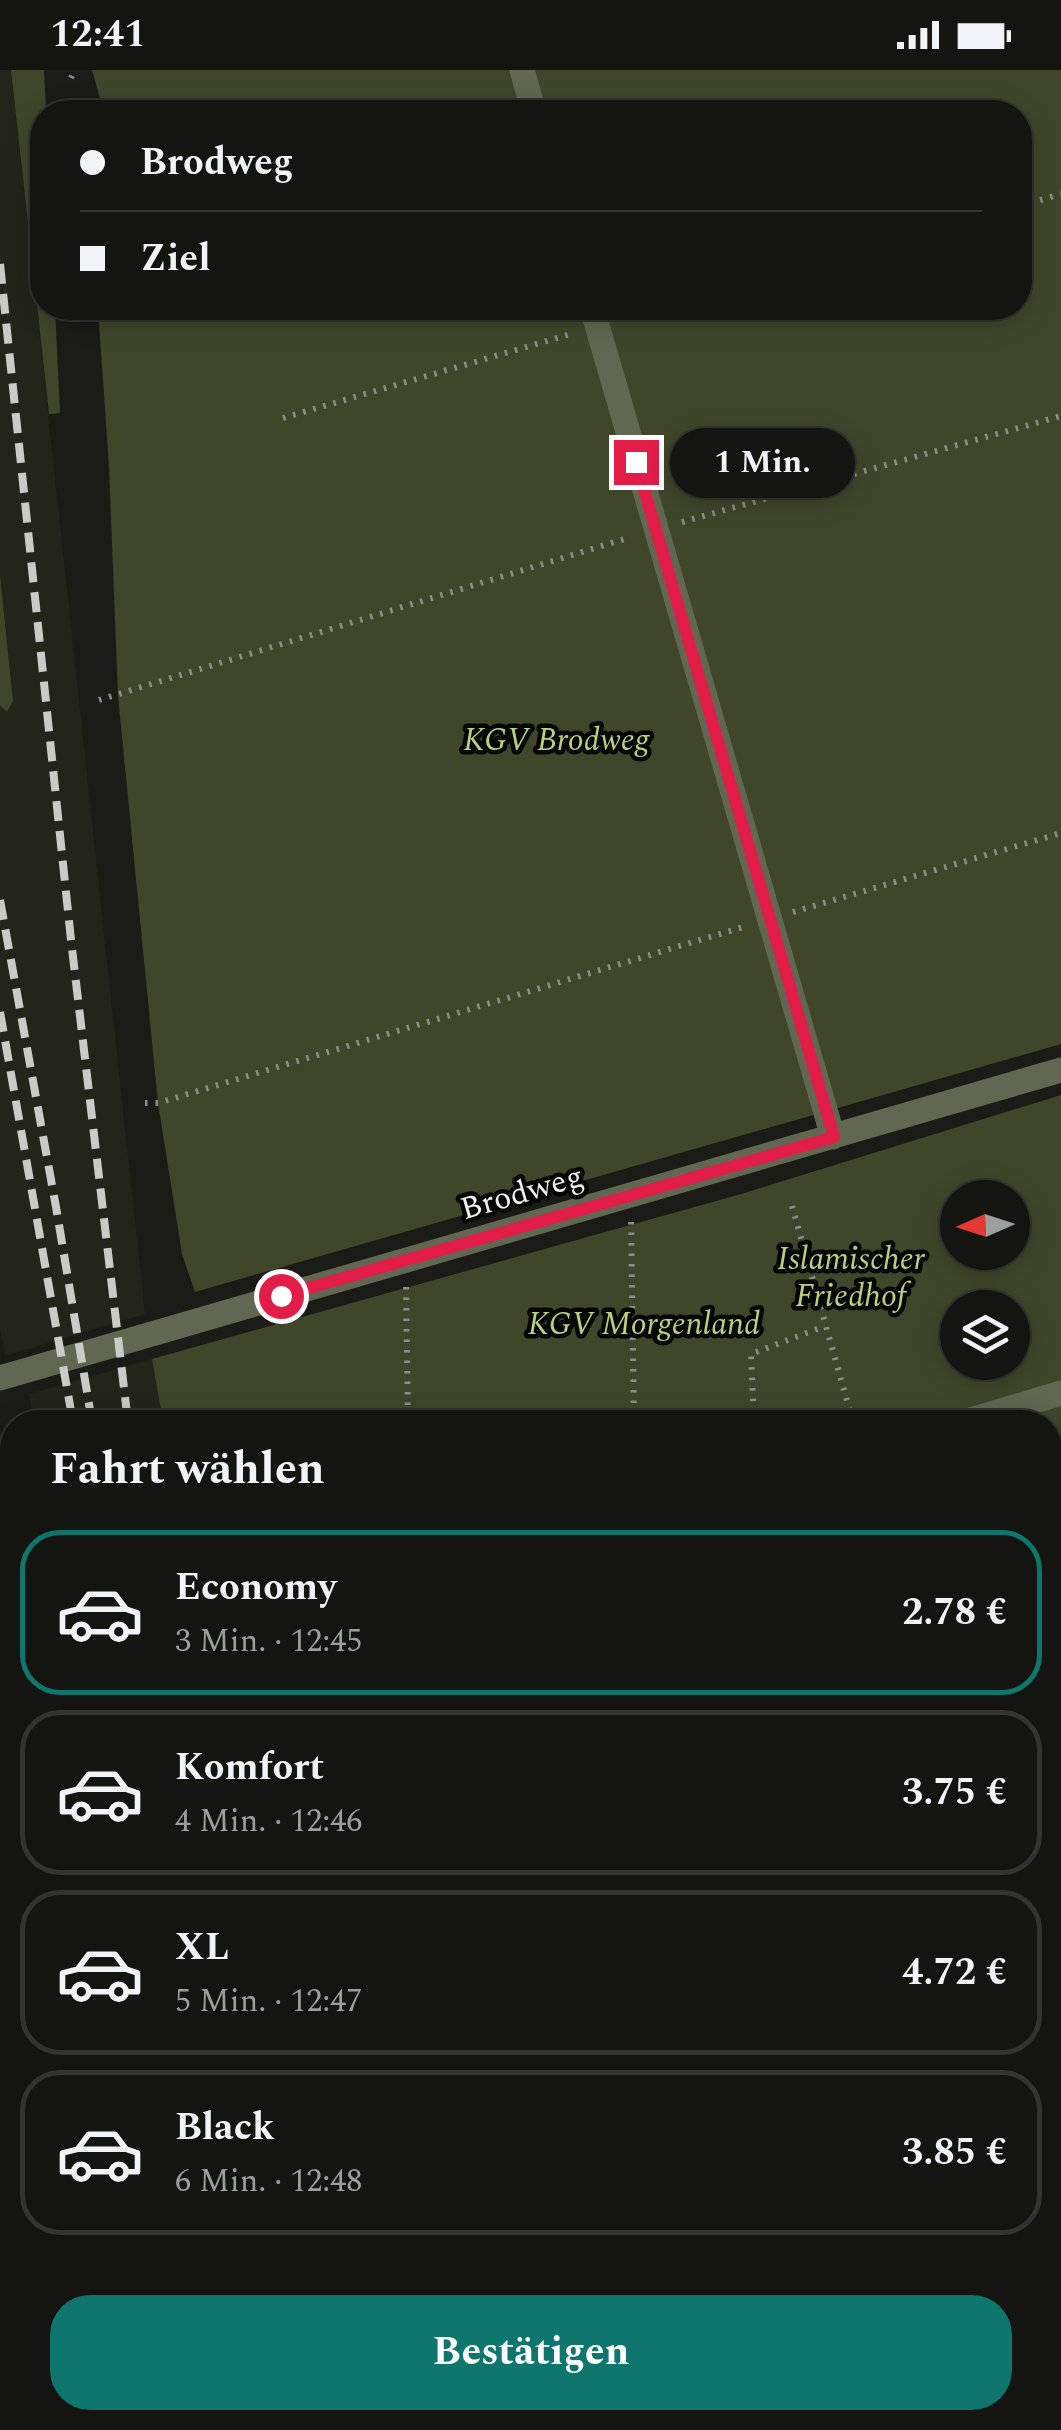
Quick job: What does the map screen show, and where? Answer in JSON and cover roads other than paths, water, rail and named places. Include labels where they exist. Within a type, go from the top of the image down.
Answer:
[{"type":"street","points":[[522,70],[531,100]]},
{"type":"street","points":[[596,320],[834,1137]]},
{"type":"street","name":"Brodweg","points":[[0,1378],[1061,1070]]},
{"type":"street","points":[[1004,1410],[1061,1393]]},
{"type":"railway","points":[[0,264],[71,940],[127,1410]]},
{"type":"railway","points":[[0,900],[90,1410]]},
{"type":"railway","points":[[0,1012],[71,1410]]},
{"type":"park label","name":"KGV Brodweg","points":[[556,740]]},
{"type":"park label","name":"Islamischer Friedhof","points":[[851,1278]]},
{"type":"park label","name":"KGV Morgenland","points":[[644,1324]]}]
